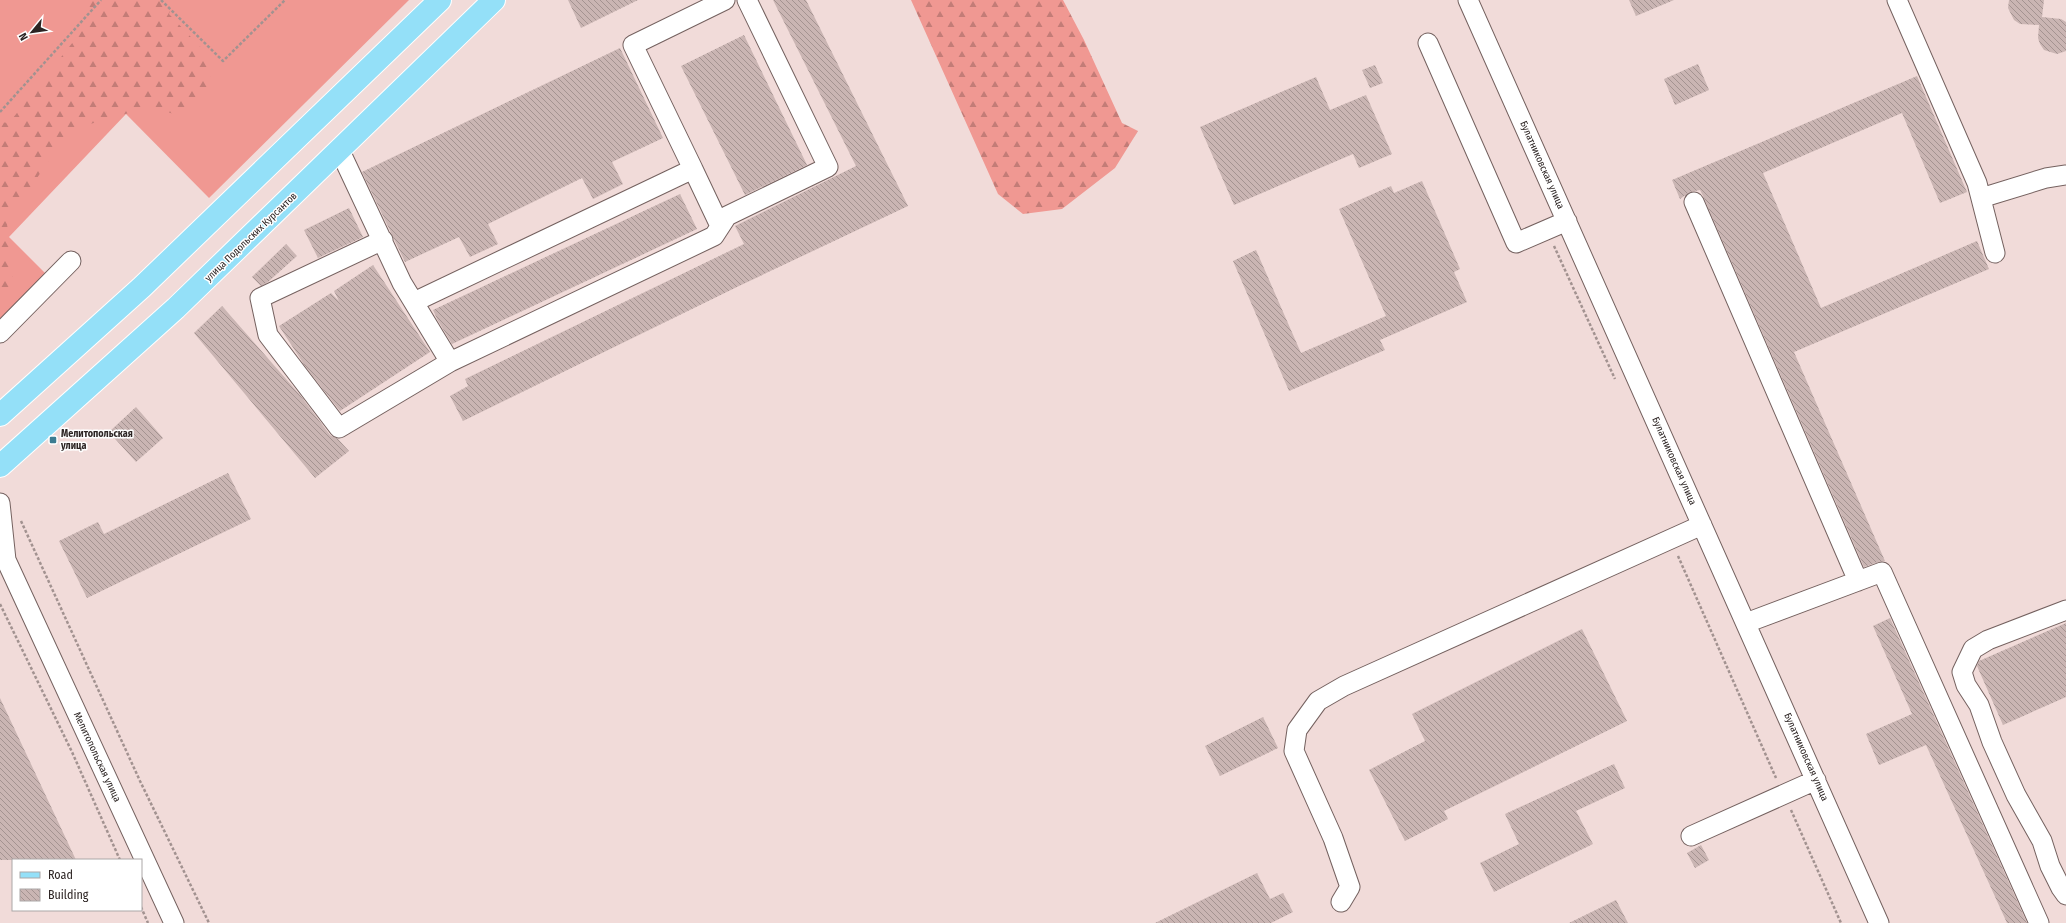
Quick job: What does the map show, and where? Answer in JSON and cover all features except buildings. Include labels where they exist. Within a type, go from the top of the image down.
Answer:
[{"type":"main road","points":[[0,415],[142,287],[440,0]]},
{"type":"main road","name":"улица Подольских Курсантов","points":[[1,467],[176,308],[340,151],[494,0]]},
{"type":"street","points":[[720,226],[633,45],[725,0]]},
{"type":"street","points":[[383,240],[260,298],[268,335],[339,428],[450,362],[714,236],[727,216],[828,166],[746,0]]},
{"type":"street","name":"Булатниковская улица","points":[[1468,0],[1879,923]]},
{"type":"street","points":[[1897,0],[1977,183],[1995,253]]},
{"type":"street","points":[[1428,43],[1516,243],[1567,221]]},
{"type":"street","points":[[340,151],[402,282],[450,362]]},
{"type":"street","points":[[414,302],[693,169]]},
{"type":"street","points":[[1981,198],[2046,178],[2066,175]]},
{"type":"street","points":[[1694,202],[1858,581]]},
{"type":"street","points":[[0,333],[71,261]]},
{"type":"street","name":"Мелитопольская улица","points":[[0,503],[2,556],[174,923]]},
{"type":"street","points":[[1341,902],[1350,887],[1332,838],[1294,751],[1298,730],[1318,701],[1344,686],[1702,525]]},
{"type":"street","points":[[1746,623],[1882,572],[2039,923]]},
{"type":"street","points":[[2066,610],[1988,640],[1973,649],[1962,672],[1966,685],[1979,705],[1992,742],[2016,795],[2042,841],[2050,866],[2060,888],[2066,895]]},
{"type":"street","points":[[1691,836],[1816,780]]},
{"type":"path","points":[[0,112],[101,0]]},
{"type":"path","points":[[161,0],[223,61],[285,0]]},
{"type":"path","points":[[19,517],[140,781],[209,923]]},
{"type":"path","points":[[1671,538],[1840,923]]},
{"type":"path","points":[[0,604],[72,752],[120,859]]},
{"type":"path","points":[[142,910],[148,923]]},
{"type":"green space","points":[[0,0],[409,0],[209,198],[126,114],[9,237],[47,275],[0,320]]},
{"type":"green space","points":[[82,0],[174,0],[169,14],[207,54],[212,89],[184,117],[150,107],[69,130],[7,223],[14,289],[0,302],[0,122],[9,123],[88,23]]},
{"type":"green space","points":[[911,0],[1063,0],[1084,40],[1122,123],[1138,131],[1115,168],[1062,209],[1023,214],[998,194]]},
{"type":"place","name":"Мелитопольская улица","points":[[53,440]]}]
